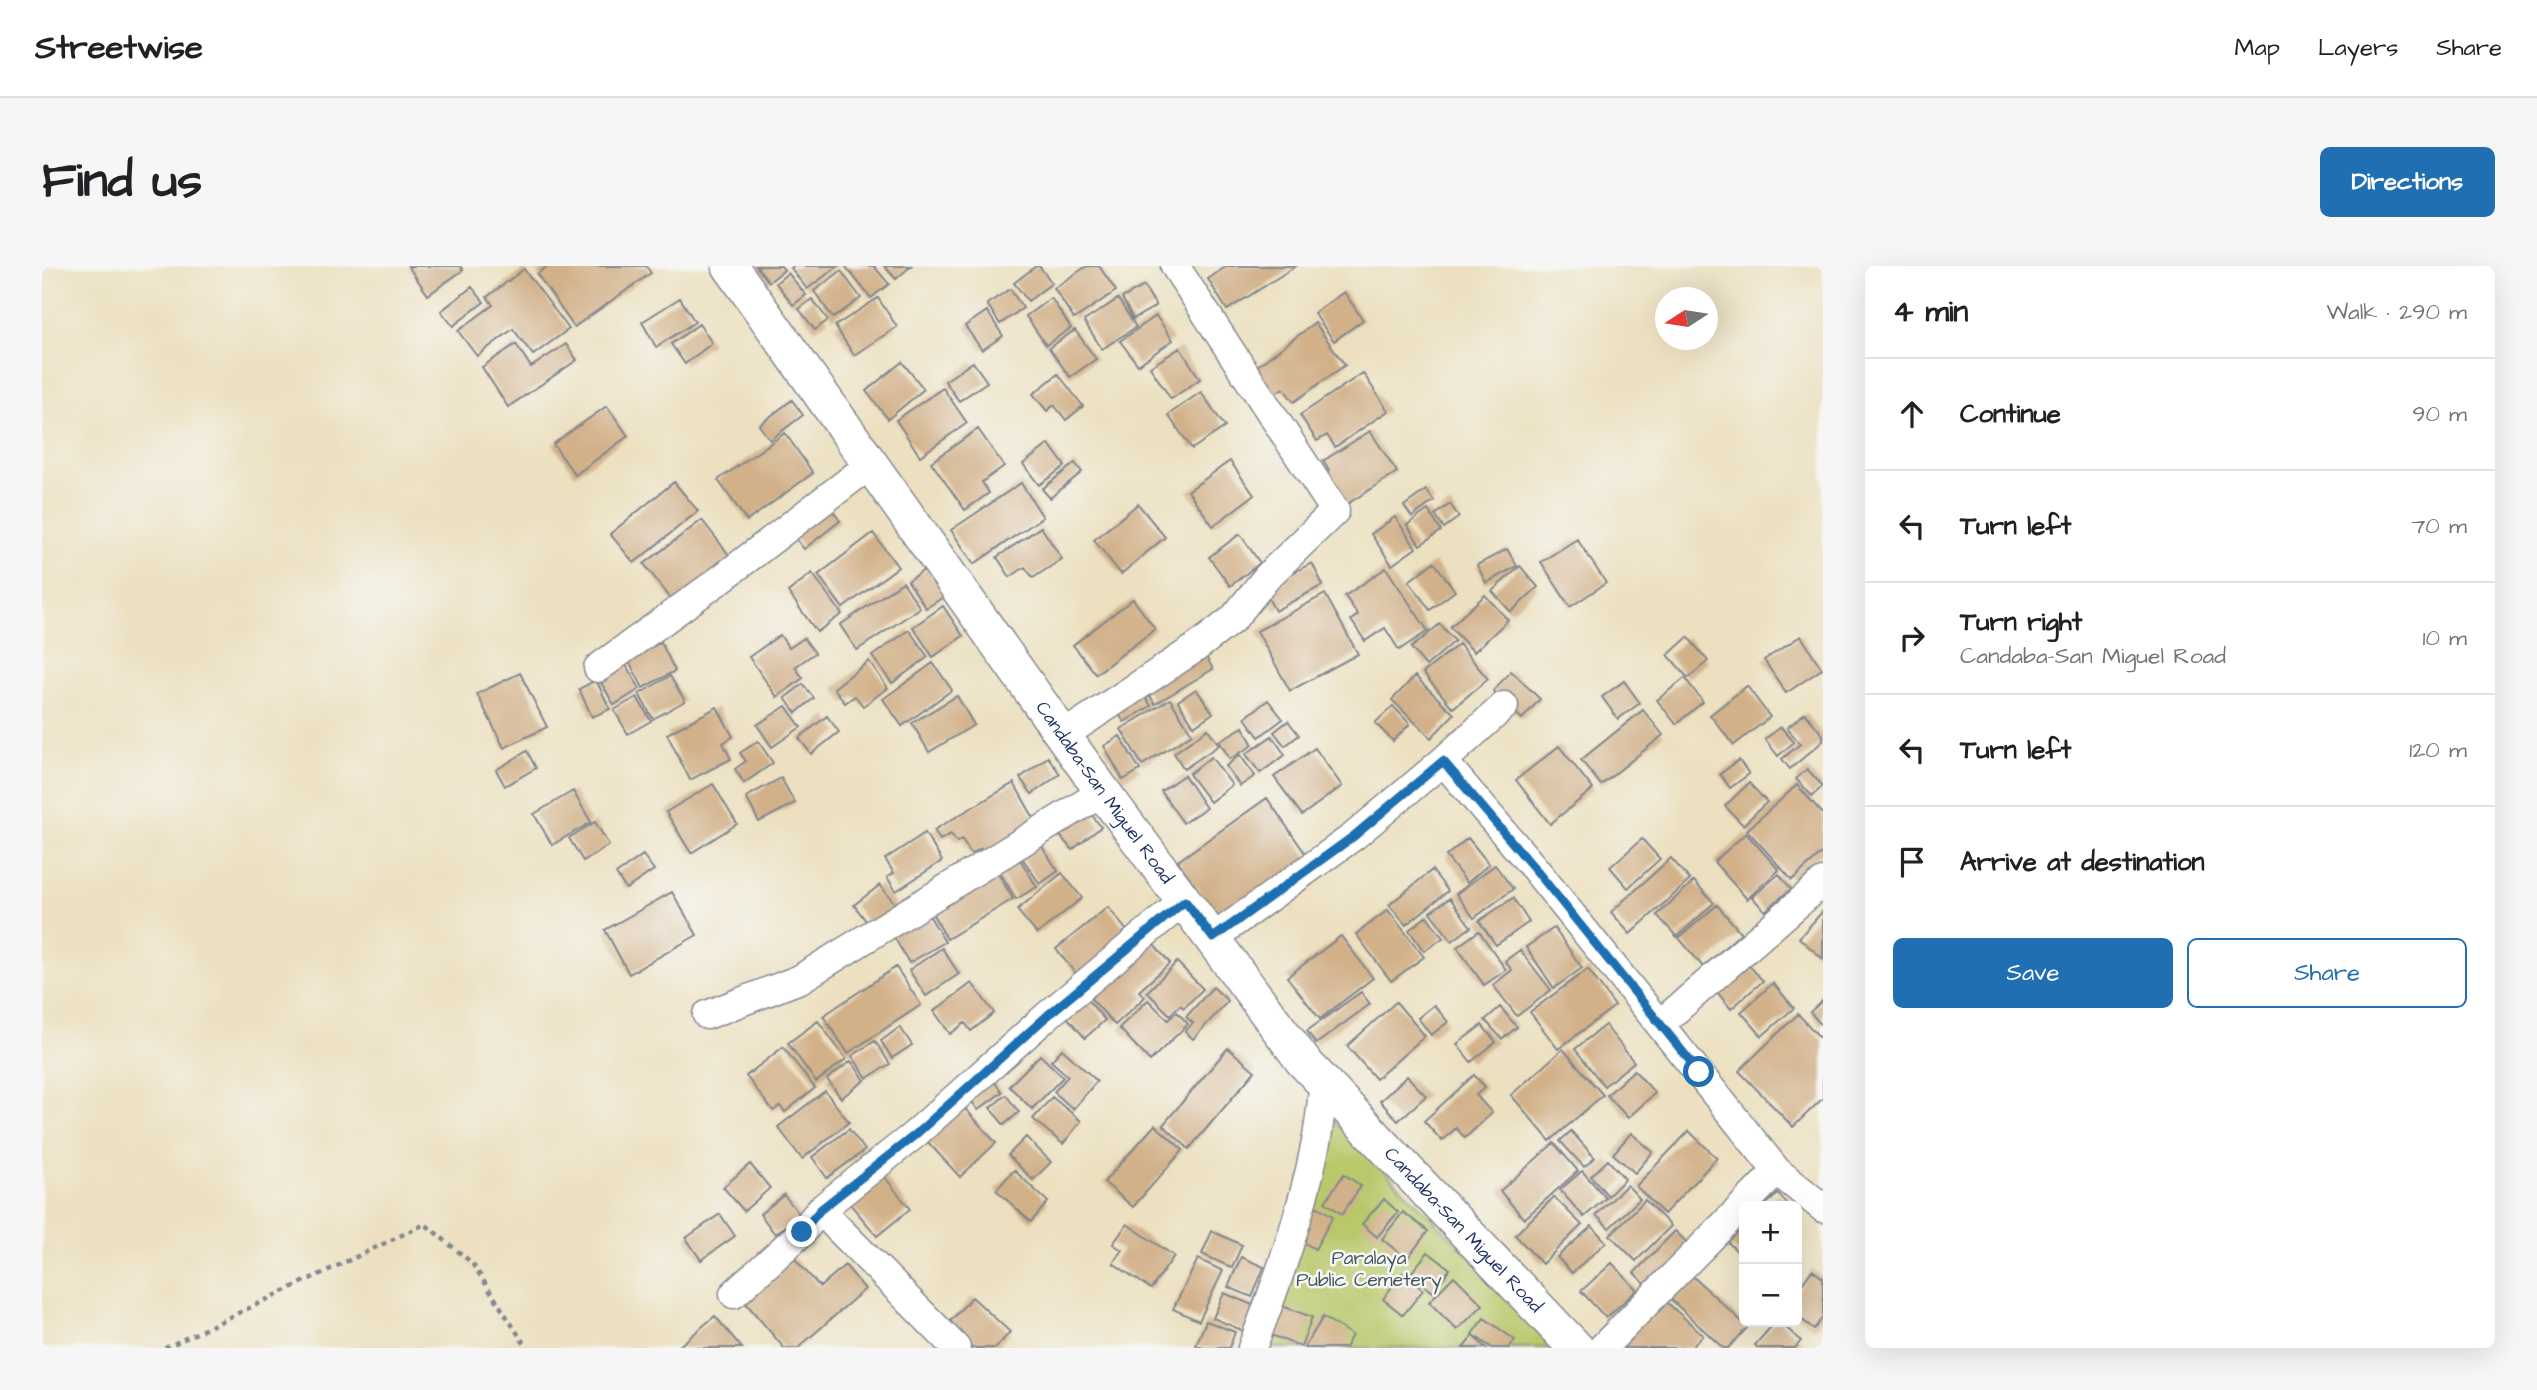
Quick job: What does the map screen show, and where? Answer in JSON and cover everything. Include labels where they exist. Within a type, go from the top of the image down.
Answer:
[{"type":"main road","name":"Candaba-San Miguel Road","points":[[730,266],[1062,736],[1303,1061],[1576,1348]]},
{"type":"street","points":[[1062,736],[1197,647],[1233,619],[1267,577],[1335,512],[1175,266]]},
{"type":"street","points":[[598,668],[872,464]]},
{"type":"street","points":[[1213,938],[1354,836],[1504,706]]},
{"type":"street","points":[[1443,761],[1535,869],[1777,1171],[1823,1208]]},
{"type":"street","points":[[707,1015],[800,979],[1103,792]]},
{"type":"street","points":[[1660,1024],[1823,882]]},
{"type":"street","points":[[734,1294],[802,1232],[820,1210],[915,1135],[1048,1015],[1185,901]]},
{"type":"street","points":[[1252,1348],[1301,1208],[1316,1145],[1324,1083]]},
{"type":"street","points":[[1602,1348],[1777,1171]]},
{"type":"street","points":[[820,1210],[957,1348]]},
{"type":"path","points":[[165,1348],[425,1224],[472,1263],[527,1348]]},
{"type":"green space","name":"Paralaya Public Cemetery","points":[[1328,1115],[1563,1348],[1258,1348]]},
{"type":"building","points":[[408,266],[460,266],[463,270],[428,295]]},
{"type":"building","points":[[548,266],[646,266],[651,273],[574,327],[537,274]]},
{"type":"building","points":[[756,266],[781,266],[784,270],[769,282]]},
{"type":"building","points":[[838,266],[807,289],[791,268]]},
{"type":"building","points":[[845,266],[874,266],[889,284],[871,298]]},
{"type":"building","points":[[884,266],[911,266],[896,279]]},
{"type":"building","points":[[1039,266],[1052,283],[1028,301],[1014,283]]},
{"type":"building","points":[[1087,266],[1099,266],[1116,291],[1074,319],[1054,288]]},
{"type":"building","points":[[1227,266],[1296,266],[1227,310],[1208,279]]},
{"type":"building","points":[[524,269],[569,329],[533,355],[513,329],[477,356],[458,331],[493,305],[487,297]]},
{"type":"building","points":[[841,271],[861,298],[833,318],[814,291]]},
{"type":"building","points":[[788,273],[806,295],[793,305],[776,283]]},
{"type":"building","points":[[1144,286],[1156,306],[1133,319],[1122,298]]},
{"type":"building","points":[[472,287],[484,302],[453,326],[441,311]]},
{"type":"building","points":[[1010,289],[1023,308],[1000,324],[987,304]]},
{"type":"building","points":[[1344,292],[1363,320],[1334,341],[1314,313]]},
{"type":"building","points":[[680,298],[695,322],[656,347],[642,322]]},
{"type":"building","points":[[878,298],[897,327],[854,355],[835,326]]},
{"type":"building","points":[[1051,298],[1071,328],[1046,345],[1026,316]]},
{"type":"building","points":[[812,299],[828,320],[815,330],[799,309]]},
{"type":"building","points":[[1118,299],[1136,327],[1102,349],[1084,321]]},
{"type":"building","points":[[987,311],[1003,336],[982,350],[965,326]]},
{"type":"building","points":[[1156,316],[1173,340],[1138,365],[1120,341]]},
{"type":"building","points":[[1315,323],[1345,365],[1294,402],[1283,388],[1271,396],[1252,370]]},
{"type":"building","points":[[699,324],[712,343],[685,364],[671,344]]},
{"type":"building","points":[[1075,330],[1096,359],[1070,377],[1049,348]]},
{"type":"building","points":[[516,344],[531,367],[566,344],[577,360],[508,407],[482,367]]},
{"type":"building","points":[[1180,348],[1200,379],[1171,399],[1150,367]]},
{"type":"building","points":[[902,362],[924,389],[888,419],[866,391]]},
{"type":"building","points":[[973,362],[987,382],[959,401],[945,381]]},
{"type":"building","points":[[1363,373],[1388,411],[1335,447],[1327,435],[1317,441],[1300,415]]},
{"type":"building","points":[[1058,374],[1083,406],[1066,420],[1054,405],[1047,411],[1033,394]]},
{"type":"building","points":[[943,388],[967,423],[920,456],[896,420]]},
{"type":"building","points":[[1201,392],[1225,427],[1192,449],[1168,415]]},
{"type":"building","points":[[792,400],[803,415],[770,440],[759,425]]},
{"type":"building","points":[[607,406],[628,436],[575,475],[553,444]]},
{"type":"building","points":[[978,429],[1004,466],[982,482],[989,493],[965,510],[931,462]]},
{"type":"building","points":[[1370,431],[1397,472],[1341,508],[1321,477],[1329,471],[1323,461]]},
{"type":"building","points":[[785,433],[813,473],[747,521],[718,480]]},
{"type":"building","points":[[1049,444],[1065,466],[1039,485],[1023,464]]},
{"type":"building","points":[[1230,461],[1254,495],[1213,526],[1188,491]]},
{"type":"building","points":[[1075,463],[1082,472],[1050,498],[1042,489]]},
{"type":"building","points":[[674,482],[698,511],[634,563],[610,534]]},
{"type":"building","points":[[1021,483],[1043,517],[974,564],[951,530]]},
{"type":"building","points":[[1426,490],[1434,501],[1412,517],[1404,506]]},
{"type":"building","points":[[828,504],[840,521],[804,549],[791,532]]},
{"type":"building","points":[[1138,504],[1165,537],[1121,574],[1094,540]]},
{"type":"building","points":[[1450,504],[1459,517],[1444,528],[1435,515]]},
{"type":"building","points":[[1428,510],[1441,531],[1420,545],[1407,525]]},
{"type":"building","points":[[1395,517],[1416,548],[1392,565],[1371,534]]},
{"type":"building","points":[[702,520],[733,560],[675,604],[644,564]]},
{"type":"building","points":[[1041,527],[1062,559],[1033,578],[1025,567],[1010,577],[997,557]]},
{"type":"building","points":[[873,533],[898,567],[843,608],[818,575]]},
{"type":"building","points":[[1240,534],[1260,563],[1230,586],[1209,557]]},
{"type":"building","points":[[1577,539],[1606,583],[1570,607],[1541,562]]},
{"type":"building","points":[[1507,549],[1517,566],[1486,583],[1477,565]]},
{"type":"building","points":[[1434,562],[1455,591],[1430,610],[1409,581]]},
{"type":"building","points":[[1312,563],[1323,585],[1275,611],[1263,588]]},
{"type":"building","points":[[1520,566],[1538,587],[1511,612],[1492,591]]},
{"type":"building","points":[[927,568],[945,596],[926,608],[908,581]]},
{"type":"building","points":[[1386,568],[1428,631],[1399,650],[1385,628],[1365,641],[1351,620],[1358,615],[1345,596]]},
{"type":"building","points":[[812,573],[842,614],[817,632],[788,592]]},
{"type":"building","points":[[903,582],[920,608],[857,650],[840,625]]},
{"type":"building","points":[[1325,594],[1358,654],[1290,691],[1257,631]]},
{"type":"building","points":[[1485,595],[1508,620],[1474,652],[1450,627]]},
{"type":"building","points":[[1133,599],[1155,629],[1096,674],[1073,645]]},
{"type":"building","points":[[943,606],[963,636],[933,657],[913,627]]},
{"type":"building","points":[[1440,624],[1455,641],[1426,666],[1411,648]]},
{"type":"building","points":[[909,630],[928,657],[892,683],[872,656]]},
{"type":"building","points":[[780,635],[789,648],[804,638],[815,653],[795,667],[803,678],[777,697],[749,657]]},
{"type":"building","points":[[1801,636],[1822,669],[1786,693],[1764,660]]},
{"type":"building","points":[[1688,637],[1708,661],[1688,678],[1668,655]]},
{"type":"building","points":[[661,642],[675,671],[643,688],[628,659]]},
{"type":"building","points":[[1459,644],[1488,679],[1453,708],[1423,673]]},
{"type":"building","points":[[1202,650],[1213,669],[1155,704],[1144,686]]},
{"type":"building","points":[[869,661],[888,688],[863,706],[855,696],[845,703],[834,688]]},
{"type":"building","points":[[624,662],[640,689],[614,705],[598,677]]},
{"type":"building","points":[[933,663],[952,690],[902,726],[883,699]]},
{"type":"building","points":[[1511,671],[1540,699],[1522,719],[1493,691]]},
{"type":"building","points":[[520,673],[547,727],[504,748],[477,694]]},
{"type":"building","points":[[670,676],[685,701],[653,719],[639,694]]},
{"type":"building","points":[[1415,676],[1454,714],[1431,738],[1392,700]]},
{"type":"building","points":[[1685,678],[1703,702],[1676,724],[1657,700]]},
{"type":"building","points":[[596,680],[610,709],[592,717],[579,689]]},
{"type":"building","points":[[1624,681],[1640,703],[1618,719],[1602,697]]},
{"type":"building","points":[[803,684],[814,698],[796,713],[785,698]]},
{"type":"building","points":[[1747,686],[1770,717],[1734,745],[1710,715]]},
{"type":"building","points":[[1196,689],[1213,713],[1194,726],[1178,701]]},
{"type":"building","points":[[1142,691],[1151,706],[1124,722],[1115,707]]},
{"type":"building","points":[[957,696],[974,725],[929,752],[912,723]]},
{"type":"building","points":[[637,697],[651,721],[628,734],[614,710]]},
{"type":"building","points":[[1170,699],[1192,734],[1142,765],[1121,729]]},
{"type":"building","points":[[1268,700],[1283,719],[1259,737],[1245,718]]},
{"type":"building","points":[[786,706],[801,727],[772,747],[757,725]]},
{"type":"building","points":[[1393,706],[1410,724],[1393,741],[1375,723]]},
{"type":"building","points":[[717,707],[733,737],[723,743],[731,759],[690,780],[667,734]]},
{"type":"building","points":[[1643,710],[1663,735],[1601,785],[1581,760]]},
{"type":"building","points":[[1805,713],[1823,735],[1823,741],[1790,769],[1782,759],[1800,744],[1787,728]]},
{"type":"building","points":[[827,716],[839,732],[811,754],[799,738]]},
{"type":"building","points":[[1288,721],[1299,735],[1285,746],[1274,732]]},
{"type":"building","points":[[1243,727],[1253,745],[1230,759],[1219,741]]},
{"type":"building","points":[[1781,727],[1794,742],[1778,756],[1765,739]]},
{"type":"building","points":[[1208,729],[1219,745],[1184,769],[1174,753]]},
{"type":"building","points":[[1120,736],[1140,770],[1123,780],[1104,746]]},
{"type":"building","points":[[1272,736],[1285,755],[1260,773],[1246,754]]},
{"type":"building","points":[[758,741],[773,763],[744,783],[735,769],[746,761],[740,753]]},
{"type":"building","points":[[1559,746],[1593,789],[1550,824],[1516,780]]},
{"type":"building","points":[[1315,748],[1342,786],[1302,815],[1274,777]]},
{"type":"building","points":[[527,751],[536,768],[505,786],[496,770]]},
{"type":"building","points":[[1240,755],[1255,776],[1240,786],[1226,766]]},
{"type":"building","points":[[1048,757],[1060,774],[1032,794],[1020,778]]},
{"type":"building","points":[[1211,757],[1232,785],[1210,802],[1189,774]]},
{"type":"building","points":[[1739,760],[1749,774],[1730,788],[1720,774]]},
{"type":"building","points":[[1807,769],[1823,786],[1812,796],[1796,779]]},
{"type":"building","points":[[1184,775],[1206,808],[1183,823],[1161,791]]},
{"type":"building","points":[[781,778],[795,803],[759,822],[746,797]]},
{"type":"building","points":[[1014,783],[1037,824],[985,854],[981,848],[971,854],[962,839],[957,842],[951,834],[940,840],[934,830]]},
{"type":"building","points":[[1749,783],[1767,802],[1743,825],[1725,806]]},
{"type":"building","points":[[713,784],[737,824],[691,853],[666,812]]},
{"type":"building","points":[[1797,785],[1823,814],[1823,852],[1792,880],[1747,830]]},
{"type":"building","points":[[573,791],[591,822],[552,845],[534,814]]},
{"type":"building","points":[[1267,798],[1309,859],[1220,922],[1178,861]]},
{"type":"building","points":[[1086,807],[1101,827],[1072,850],[1056,831]]},
{"type":"building","points":[[595,822],[609,845],[583,861],[569,838]]},
{"type":"building","points":[[925,833],[942,861],[896,891],[887,877],[894,873],[885,859]]},
{"type":"building","points":[[1746,833],[1779,870],[1747,899],[1714,862]]},
{"type":"building","points":[[1468,838],[1489,864],[1467,883],[1446,856]]},
{"type":"building","points":[[1642,839],[1660,859],[1628,888],[1610,867]]},
{"type":"building","points":[[1041,845],[1058,871],[1040,884],[1022,858]]},
{"type":"building","points":[[1016,853],[1037,887],[1016,899],[996,866]]},
{"type":"building","points":[[643,855],[654,870],[626,889],[616,874]]},
{"type":"building","points":[[1671,858],[1690,880],[1630,934],[1611,912]]},
{"type":"building","points":[[1495,865],[1513,889],[1474,918],[1456,894]]},
{"type":"building","points":[[994,867],[1013,899],[947,939],[928,906]]},
{"type":"building","points":[[1432,870],[1448,891],[1406,925],[1389,905]]},
{"type":"building","points":[[1062,873],[1082,898],[1037,934],[1017,910]]},
{"type":"building","points":[[1779,874],[1791,889],[1765,911],[1752,897]]},
{"type":"building","points":[[1694,881],[1714,903],[1677,937],[1657,915]]},
{"type":"building","points":[[880,885],[899,909],[873,930],[854,905]]},
{"type":"building","points":[[672,892],[697,935],[629,974],[605,930]]},
{"type":"building","points":[[1450,898],[1471,927],[1452,941],[1430,912]]},
{"type":"building","points":[[1513,898],[1529,922],[1496,945],[1479,921]]},
{"type":"building","points":[[1717,905],[1741,933],[1703,967],[1679,938]]},
{"type":"building","points":[[1108,907],[1131,936],[1079,978],[1056,949]]},
{"type":"building","points":[[926,910],[945,942],[909,963],[890,930]]},
{"type":"building","points":[[1388,910],[1424,957],[1391,981],[1356,934]]},
{"type":"building","points":[[1823,911],[1823,959],[1799,938]]},
{"type":"building","points":[[1427,916],[1443,938],[1424,951],[1409,930]]},
{"type":"building","points":[[1554,928],[1582,968],[1554,988],[1526,947]]},
{"type":"building","points":[[1479,931],[1506,970],[1484,985],[1457,947]]},
{"type":"building","points":[[1145,935],[1170,963],[1139,991],[1145,997],[1115,1025],[1084,991]]},
{"type":"building","points":[[1341,936],[1373,978],[1320,1019],[1287,977]]},
{"type":"building","points":[[942,948],[959,974],[926,996],[909,970]]},
{"type":"building","points":[[1520,950],[1551,990],[1517,1016],[1493,985],[1512,970],[1505,961]]},
{"type":"building","points":[[1744,960],[1763,981],[1731,1009],[1713,987]]},
{"type":"building","points":[[1177,962],[1203,989],[1184,1008],[1180,1005],[1170,1015],[1147,992]]},
{"type":"building","points":[[896,967],[921,1005],[848,1053],[823,1016]]},
{"type":"building","points":[[1588,969],[1615,1006],[1558,1049],[1530,1012]]},
{"type":"building","points":[[972,983],[994,1013],[971,1031],[965,1023],[950,1034],[934,1011]]},
{"type":"building","points":[[1773,983],[1794,1008],[1762,1036],[1741,1012]]},
{"type":"building","points":[[1213,987],[1228,1001],[1193,1039],[1185,1031],[1193,1023],[1186,1017]]},
{"type":"building","points":[[1361,992],[1370,1004],[1316,1044],[1307,1031]]},
{"type":"building","points":[[1087,999],[1105,1020],[1085,1038],[1067,1017]]},
{"type":"building","points":[[1148,1000],[1168,1020],[1177,1012],[1188,1024],[1150,1061],[1119,1028]]},
{"type":"building","points":[[1823,1000],[1823,1027],[1810,1012]]},
{"type":"building","points":[[1396,1002],[1425,1036],[1376,1079],[1347,1046]]},
{"type":"building","points":[[1434,1005],[1448,1022],[1431,1035],[1418,1018]]},
{"type":"building","points":[[1500,1007],[1517,1027],[1502,1039],[1485,1020]]},
{"type":"building","points":[[1798,1014],[1823,1041],[1823,1098],[1793,1127],[1739,1071]]},
{"type":"building","points":[[818,1021],[846,1059],[816,1082],[788,1043]]},
{"type":"building","points":[[1482,1025],[1496,1042],[1471,1062],[1457,1044]]},
{"type":"building","points":[[1605,1025],[1634,1062],[1604,1086],[1575,1049]]},
{"type":"building","points":[[900,1027],[912,1045],[892,1058],[881,1041]]},
{"type":"building","points":[[875,1041],[890,1064],[867,1078],[852,1056]]},
{"type":"building","points":[[783,1047],[815,1088],[785,1112],[780,1106],[773,1111],[746,1076]]},
{"type":"building","points":[[1228,1048],[1255,1071],[1189,1149],[1163,1125]]},
{"type":"building","points":[[1062,1049],[1097,1081],[1073,1109],[1054,1092],[1068,1076],[1051,1061]]},
{"type":"building","points":[[1563,1049],[1603,1095],[1550,1141],[1511,1095]]},
{"type":"building","points":[[1040,1055],[1063,1077],[1032,1109],[1009,1086]]},
{"type":"building","points":[[851,1061],[865,1080],[841,1098],[827,1079]]},
{"type":"building","points":[[1634,1070],[1655,1093],[1628,1118],[1607,1095]]},
{"type":"building","points":[[1474,1075],[1485,1087],[1476,1095],[1492,1113],[1465,1138],[1456,1128],[1442,1141],[1424,1121]]},
{"type":"building","points":[[990,1076],[1002,1092],[978,1110],[966,1093]]},
{"type":"building","points":[[1407,1076],[1426,1096],[1398,1121],[1380,1101]]},
{"type":"building","points":[[825,1091],[849,1122],[802,1159],[778,1127]]},
{"type":"building","points":[[1006,1095],[1019,1112],[1004,1125],[990,1108]]},
{"type":"building","points":[[1052,1097],[1081,1121],[1063,1144],[1033,1119]]},
{"type":"building","points":[[962,1105],[996,1143],[960,1177],[925,1139]]},
{"type":"building","points":[[1155,1125],[1183,1150],[1133,1207],[1104,1182]]},
{"type":"building","points":[[849,1129],[865,1150],[827,1178],[812,1157]]},
{"type":"building","points":[[1571,1131],[1595,1158],[1584,1167],[1560,1141]]},
{"type":"building","points":[[1689,1131],[1717,1158],[1664,1214],[1636,1186]]},
{"type":"building","points":[[1631,1133],[1653,1152],[1635,1173],[1613,1154]]},
{"type":"building","points":[[1026,1137],[1051,1162],[1033,1180],[1008,1155]]},
{"type":"building","points":[[1554,1143],[1578,1171],[1524,1219],[1500,1191]]},
{"type":"building","points":[[1608,1160],[1625,1179],[1608,1196],[1591,1176]]},
{"type":"building","points":[[750,1164],[770,1188],[744,1211],[723,1187]]},
{"type":"building","points":[[1014,1170],[1048,1202],[1031,1222],[996,1190]]},
{"type":"building","points":[[1582,1171],[1606,1198],[1584,1217],[1560,1190]]},
{"type":"building","points":[[1344,1174],[1361,1186],[1342,1214],[1325,1202]]},
{"type":"building","points":[[884,1176],[910,1209],[877,1236],[850,1204]]},
{"type":"building","points":[[1627,1185],[1640,1199],[1609,1228],[1596,1215]]},
{"type":"building","points":[[1778,1194],[1784,1201],[1770,1201]]},
{"type":"building","points":[[784,1195],[800,1215],[775,1234],[760,1214]]},
{"type":"building","points":[[1554,1197],[1582,1225],[1542,1264],[1515,1235]]},
{"type":"building","points":[[1384,1199],[1398,1212],[1377,1237],[1362,1224]]},
{"type":"building","points":[[1645,1200],[1671,1226],[1636,1261],[1610,1235]]},
{"type":"building","points":[[1316,1206],[1333,1216],[1315,1249],[1297,1238]]},
{"type":"building","points":[[1403,1212],[1428,1231],[1407,1259],[1382,1239]]},
{"type":"building","points":[[720,1214],[735,1236],[701,1260],[686,1238]]},
{"type":"building","points":[[1127,1224],[1174,1256],[1151,1289],[1113,1263],[1122,1250],[1113,1244]]},
{"type":"building","points":[[1592,1226],[1606,1242],[1572,1273],[1557,1257]]},
{"type":"building","points":[[1212,1231],[1242,1245],[1232,1268],[1202,1254]]},
{"type":"building","points":[[1675,1231],[1693,1248],[1651,1290],[1634,1273]]},
{"type":"building","points":[[1739,1231],[1739,1254],[1728,1242]]},
{"type":"building","points":[[1428,1252],[1450,1269],[1433,1292],[1410,1274]]},
{"type":"building","points":[[1241,1257],[1264,1267],[1252,1297],[1228,1287]]},
{"type":"building","points":[[794,1258],[820,1287],[845,1265],[865,1289],[798,1348],[784,1348],[745,1302]]},
{"type":"building","points":[[1198,1259],[1223,1271],[1199,1321],[1173,1309]]},
{"type":"building","points":[[1612,1263],[1637,1290],[1606,1318],[1581,1291]]},
{"type":"building","points":[[1812,1270],[1823,1278],[1823,1317],[1814,1329],[1802,1320],[1802,1284]]},
{"type":"building","points":[[1687,1271],[1739,1319],[1739,1327],[1748,1327],[1728,1348],[1723,1348],[1666,1295]]},
{"type":"building","points":[[1402,1273],[1423,1290],[1403,1315],[1383,1299]]},
{"type":"building","points":[[1454,1276],[1483,1305],[1457,1330],[1429,1302]]},
{"type":"building","points":[[1224,1293],[1257,1307],[1246,1332],[1213,1318]]},
{"type":"building","points":[[972,1297],[1010,1332],[996,1348],[969,1348],[946,1326]]},
{"type":"building","points":[[1661,1297],[1703,1335],[1691,1348],[1624,1348],[1619,1344]]},
{"type":"building","points":[[1282,1306],[1312,1317],[1301,1347],[1271,1335]]},
{"type":"building","points":[[715,1316],[742,1348],[677,1348]]},
{"type":"building","points":[[1323,1317],[1352,1335],[1345,1348],[1304,1348]]},
{"type":"building","points":[[1484,1318],[1515,1340],[1509,1348],[1492,1348],[1472,1334]]},
{"type":"building","points":[[1206,1321],[1235,1332],[1229,1348],[1203,1348],[1196,1345]]},
{"type":"building","points":[[1771,1327],[1786,1327],[1801,1341],[1795,1348],[1758,1348],[1755,1345]]},
{"type":"building","points":[[1473,1336],[1486,1348],[1463,1348]]},
{"type":"route","points":[[802,1232],[820,1210],[915,1135],[1048,1015],[1185,901],[1213,938],[1354,836],[1443,761],[1535,869],[1699,1072]]}]
